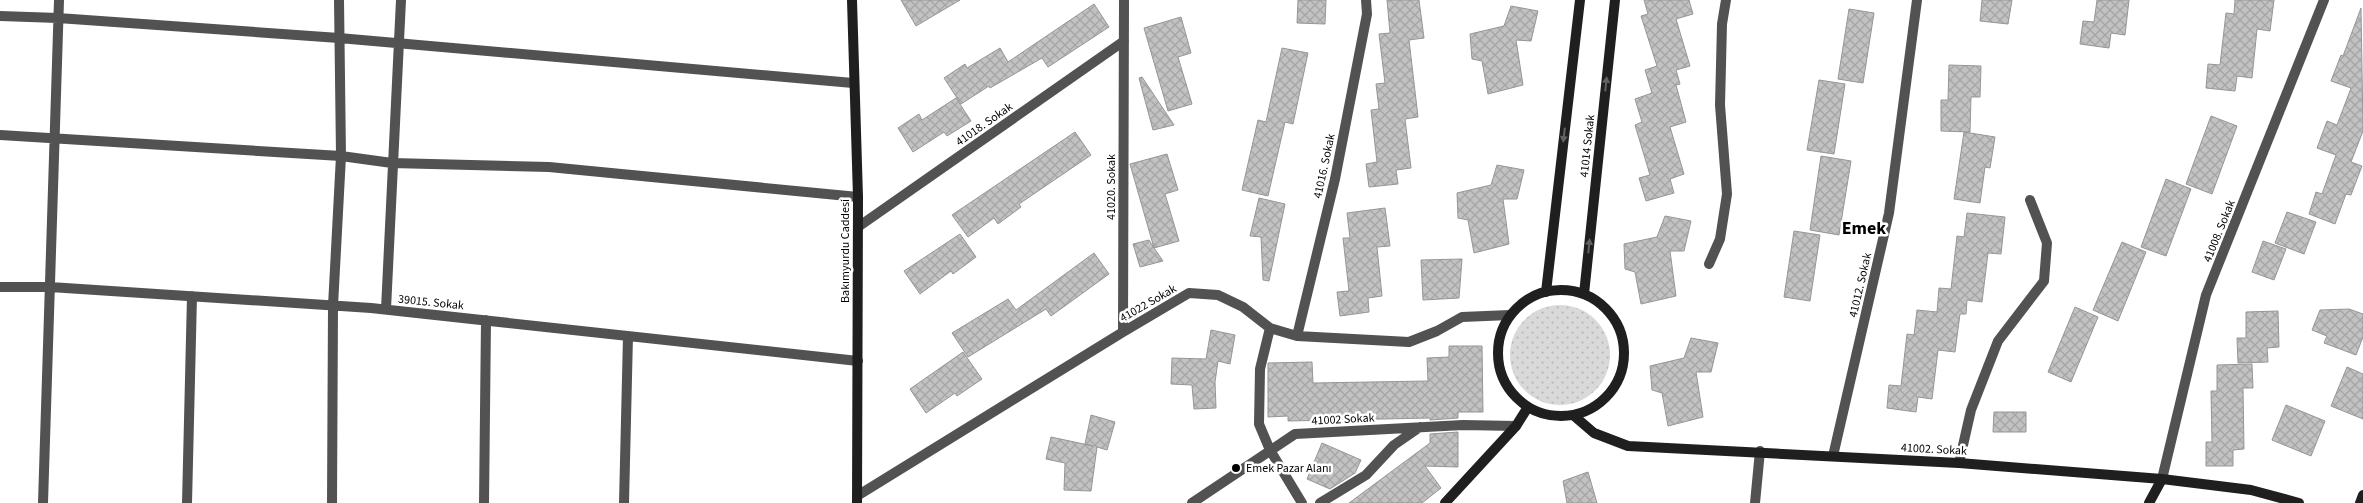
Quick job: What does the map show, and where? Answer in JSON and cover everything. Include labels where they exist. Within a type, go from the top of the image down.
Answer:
[{"type":"street","points":[[43,503],[59,0]]},
{"type":"street","points":[[332,503],[333,306],[341,156],[339,0]]},
{"type":"street","points":[[386,310],[401,0]]},
{"type":"street","name":"Bakımyurdu Caddesi","points":[[852,0],[853,83],[858,197],[857,499]]},
{"type":"street","name":"41020. Sokak","points":[[1123,332],[1124,0]]},
{"type":"street","name":"41016. Sokak","points":[[1297,336],[1336,180],[1367,14],[1366,0]]},
{"type":"street","name":"41014 Sokak","points":[[1546,292],[1580,0]]},
{"type":"street","name":"41014 Sokak","points":[[1584,294],[1615,0]]},
{"type":"street","points":[[1709,264],[1720,240],[1727,194],[1720,105],[1722,24],[1726,0]]},
{"type":"street","name":"41012. Sokak","points":[[1833,456],[1889,213],[1917,0]]},
{"type":"street","name":"41008. Sokak","points":[[2162,479],[2206,295],[2324,0]]},
{"type":"street","points":[[0,16],[58,18],[339,38],[853,83]]},
{"type":"street","name":"41018. Sokak","points":[[858,227],[1124,41]]},
{"type":"street","points":[[0,135],[341,156],[392,163],[549,167],[858,197]]},
{"type":"street","points":[[1959,463],[1971,410],[1998,341],[2044,281],[2047,243],[2030,200]]},
{"type":"street","name":"39015. Sokak","points":[[0,287],[50,287],[386,310],[858,361]]},
{"type":"street","points":[[1560,288],[1584,294],[1605,306],[1618,324],[1624,344],[1623,366],[1610,393],[1593,408],[1573,415],[1551,416],[1528,407],[1515,398],[1502,379],[1497,352],[1501,330],[1514,309],[1531,296],[1560,288]]},
{"type":"street","name":"41022 Sokak","points":[[857,499],[1123,332],[1189,294],[1218,295],[1243,306],[1270,328],[1297,336],[1409,342],[1437,331],[1462,317],[1510,315]]},
{"type":"street","points":[[188,503],[192,296]]},
{"type":"street","points":[[484,503],[486,320]]},
{"type":"street","points":[[1270,328],[1260,369],[1259,424],[1270,450],[1302,503]]},
{"type":"street","points":[[624,503],[628,336]]},
{"type":"street","points":[[1445,503],[1516,426],[1528,407]]},
{"type":"street","name":"41002. Sokak","points":[[1573,415],[1594,433],[1628,446],[1959,463],[2162,479],[2252,490],[2299,503]]},
{"type":"street","name":"41002 Sokak","points":[[1192,503],[1295,434],[1463,425],[1516,426]]},
{"type":"street","points":[[1320,503],[1366,475],[1394,445],[1421,427]]},
{"type":"street","points":[[1755,502],[1760,452]]},
{"type":"street","points":[[2149,503],[2162,479]]},
{"type":"street","points":[[2360,503],[2363,495]]},
{"type":"shaded area","points":[[1560,305],[1570,306],[1588,313],[1602,327],[1609,345],[1609,365],[1602,383],[1588,397],[1570,404],[1560,405],[1550,404],[1532,397],[1518,383],[1511,365],[1510,355],[1511,345],[1518,327],[1532,313],[1550,306]]},
{"type":"building","points":[[901,0],[960,0],[916,26]]},
{"type":"building","points":[[1298,0],[1326,0],[1325,24],[1297,23]]},
{"type":"building","points":[[1387,0],[1419,0],[1424,38],[1409,40],[1418,117],[1405,119],[1411,168],[1396,170],[1398,184],[1369,187],[1366,164],[1377,162],[1371,110],[1379,109],[1376,84],[1385,83],[1379,34],[1390,33]]},
{"type":"building","points":[[1644,0],[1689,0],[1693,14],[1676,19],[1690,66],[1676,70],[1680,84],[1676,85],[1686,122],[1670,127],[1684,174],[1670,179],[1674,193],[1646,201],[1639,178],[1650,175],[1635,125],[1642,122],[1635,99],[1652,93],[1645,70],[1657,66],[1641,16],[1648,14]]},
{"type":"building","points":[[1982,0],[2012,0],[2008,24],[1980,21]]},
{"type":"building","points":[[2097,0],[2129,0],[2125,35],[2111,33],[2109,48],[2080,44],[2083,21],[2094,22]]},
{"type":"building","points":[[2235,0],[2274,0],[2270,31],[2257,29],[2252,78],[2237,76],[2235,91],[2206,88],[2208,64],[2220,65],[2226,13],[2234,14]]},
{"type":"building","points":[[1094,4],[1109,27],[1048,67],[1042,58],[990,88],[989,86],[961,104],[944,78],[965,64],[967,68],[1000,48],[1008,62]]},
{"type":"building","points":[[1511,6],[1538,11],[1531,41],[1516,40],[1523,85],[1488,94],[1482,61],[1472,59],[1470,34],[1504,26]]},
{"type":"building","points":[[2361,8],[2363,131],[2351,162],[2362,166],[2351,195],[2346,194],[2335,224],[2309,214],[2316,192],[2322,194],[2336,155],[2317,148],[2327,121],[2337,125],[2351,88],[2331,81],[2341,55],[2343,56]]},
{"type":"building","points":[[1849,9],[1874,13],[1863,83],[1838,79]]},
{"type":"building","points":[[1181,17],[1191,53],[1178,57],[1192,104],[1168,111],[1144,28]]},
{"type":"building","points":[[1282,48],[1308,53],[1293,124],[1285,122],[1268,196],[1242,190],[1258,120],[1266,122]]},
{"type":"building","points":[[1949,65],[1981,66],[1980,97],[1971,97],[1970,132],[1941,131],[1941,100],[1948,100]]},
{"type":"building","points":[[1142,77],[1174,125],[1153,130],[1139,78]]},
{"type":"building","points":[[1819,80],[1845,84],[1834,154],[1807,150]]},
{"type":"building","points":[[956,98],[971,121],[947,136],[944,132],[913,152],[898,128],[919,114],[922,120]]},
{"type":"building","points":[[2211,116],[2237,126],[2212,194],[2186,184]]},
{"type":"building","points":[[1075,132],[1091,155],[1019,204],[1021,207],[998,224],[994,218],[968,237],[952,215]]},
{"type":"building","points":[[1964,132],[1995,137],[1990,168],[1985,167],[1980,203],[1954,199]]},
{"type":"building","points":[[1167,154],[1178,190],[1165,194],[1179,241],[1154,248],[1130,164]]},
{"type":"building","points":[[1821,156],[1851,161],[1839,235],[1810,230]]},
{"type":"building","points":[[1497,165],[1524,170],[1517,199],[1503,199],[1509,244],[1474,253],[1468,220],[1458,218],[1457,193],[1491,185]]},
{"type":"building","points":[[2166,179],[2191,189],[2166,256],[2141,247]]},
{"type":"building","points":[[1259,198],[1285,204],[1269,281],[1263,280],[1261,237],[1250,236]]},
{"type":"building","points":[[1385,208],[1390,246],[1377,247],[1382,296],[1368,298],[1369,312],[1340,316],[1337,292],[1349,291],[1343,238],[1350,238],[1347,213]]},
{"type":"building","points":[[2287,212],[2316,222],[2304,254],[2275,243]]},
{"type":"building","points":[[1967,213],[2005,217],[2001,254],[1988,253],[1982,302],[1967,300],[1966,314],[1960,314],[1955,352],[1938,350],[1932,399],[1918,397],[1916,412],[1887,408],[1889,385],[1901,386],[1907,334],[1914,335],[1917,310],[1937,312],[1939,288],[1951,289],[1957,236],[1964,237]]},
{"type":"building","points":[[1665,216],[1691,221],[1684,251],[1670,251],[1676,296],[1641,304],[1635,272],[1625,269],[1624,244],[1657,237]]},
{"type":"building","points":[[1794,231],[1820,235],[1810,301],[1784,297]]},
{"type":"building","points":[[960,234],[976,257],[953,274],[951,271],[920,294],[904,271]]},
{"type":"building","points":[[1149,240],[1163,261],[1140,267],[1133,244]]},
{"type":"building","points":[[2263,241],[2286,249],[2274,280],[2252,272]]},
{"type":"building","points":[[2122,242],[2146,252],[2118,321],[2093,310]]},
{"type":"building","points":[[1094,253],[1109,274],[1051,316],[1046,309],[968,357],[952,333],[1008,299],[1016,310]]},
{"type":"building","points":[[1462,259],[1459,298],[1423,300],[1421,260]]},
{"type":"building","points":[[2075,307],[2098,317],[2071,382],[2048,372]]},
{"type":"building","points":[[2349,309],[2363,314],[2363,337],[2356,355],[2324,343],[2327,336],[2312,330],[2320,310]]},
{"type":"building","points":[[2278,311],[2279,347],[2267,348],[2268,362],[2238,363],[2237,338],[2246,338],[2246,312]]},
{"type":"building","points":[[1211,330],[1235,335],[1230,364],[1218,361],[1215,382],[1216,408],[1194,409],[1192,385],[1171,384],[1172,358],[1206,359]]},
{"type":"building","points":[[1691,338],[1718,343],[1711,372],[1696,372],[1703,417],[1668,426],[1662,393],[1652,390],[1650,366],[1684,358]]},
{"type":"building","points":[[1449,346],[1482,346],[1483,412],[1458,412],[1458,418],[1430,420],[1430,418],[1288,421],[1288,416],[1268,417],[1268,363],[1312,362],[1313,383],[1428,381],[1427,358],[1449,357]]},
{"type":"building","points":[[963,352],[982,379],[957,396],[955,393],[926,413],[910,389]]},
{"type":"building","points":[[2252,364],[2253,388],[2243,388],[2244,449],[2233,450],[2233,466],[2206,466],[2206,442],[2212,442],[2211,391],[2217,391],[2217,365]]},
{"type":"building","points":[[2347,367],[2363,374],[2363,419],[2331,406]]},
{"type":"building","points":[[2286,405],[2325,421],[2311,456],[2272,440]]},
{"type":"building","points":[[1994,412],[2026,412],[2026,432],[1993,432]]},
{"type":"building","points":[[1091,415],[1115,422],[1107,450],[1097,447],[1091,491],[1064,490],[1065,463],[1046,459],[1051,437],[1093,446],[1085,444]]},
{"type":"building","points":[[1458,432],[1458,467],[1425,466],[1441,488],[1422,503],[1349,503],[1430,443],[1430,434]]},
{"type":"building","points":[[1322,443],[1361,460],[1355,473],[1330,489],[1307,479]]},
{"type":"building","points":[[1588,472],[1597,503],[1567,503],[1563,481]]},
{"type":"place","name":"Emek Pazar Alanı","points":[[1236,468]]},
{"type":"district","name":"Emek","points":[[1864,228]]}]
